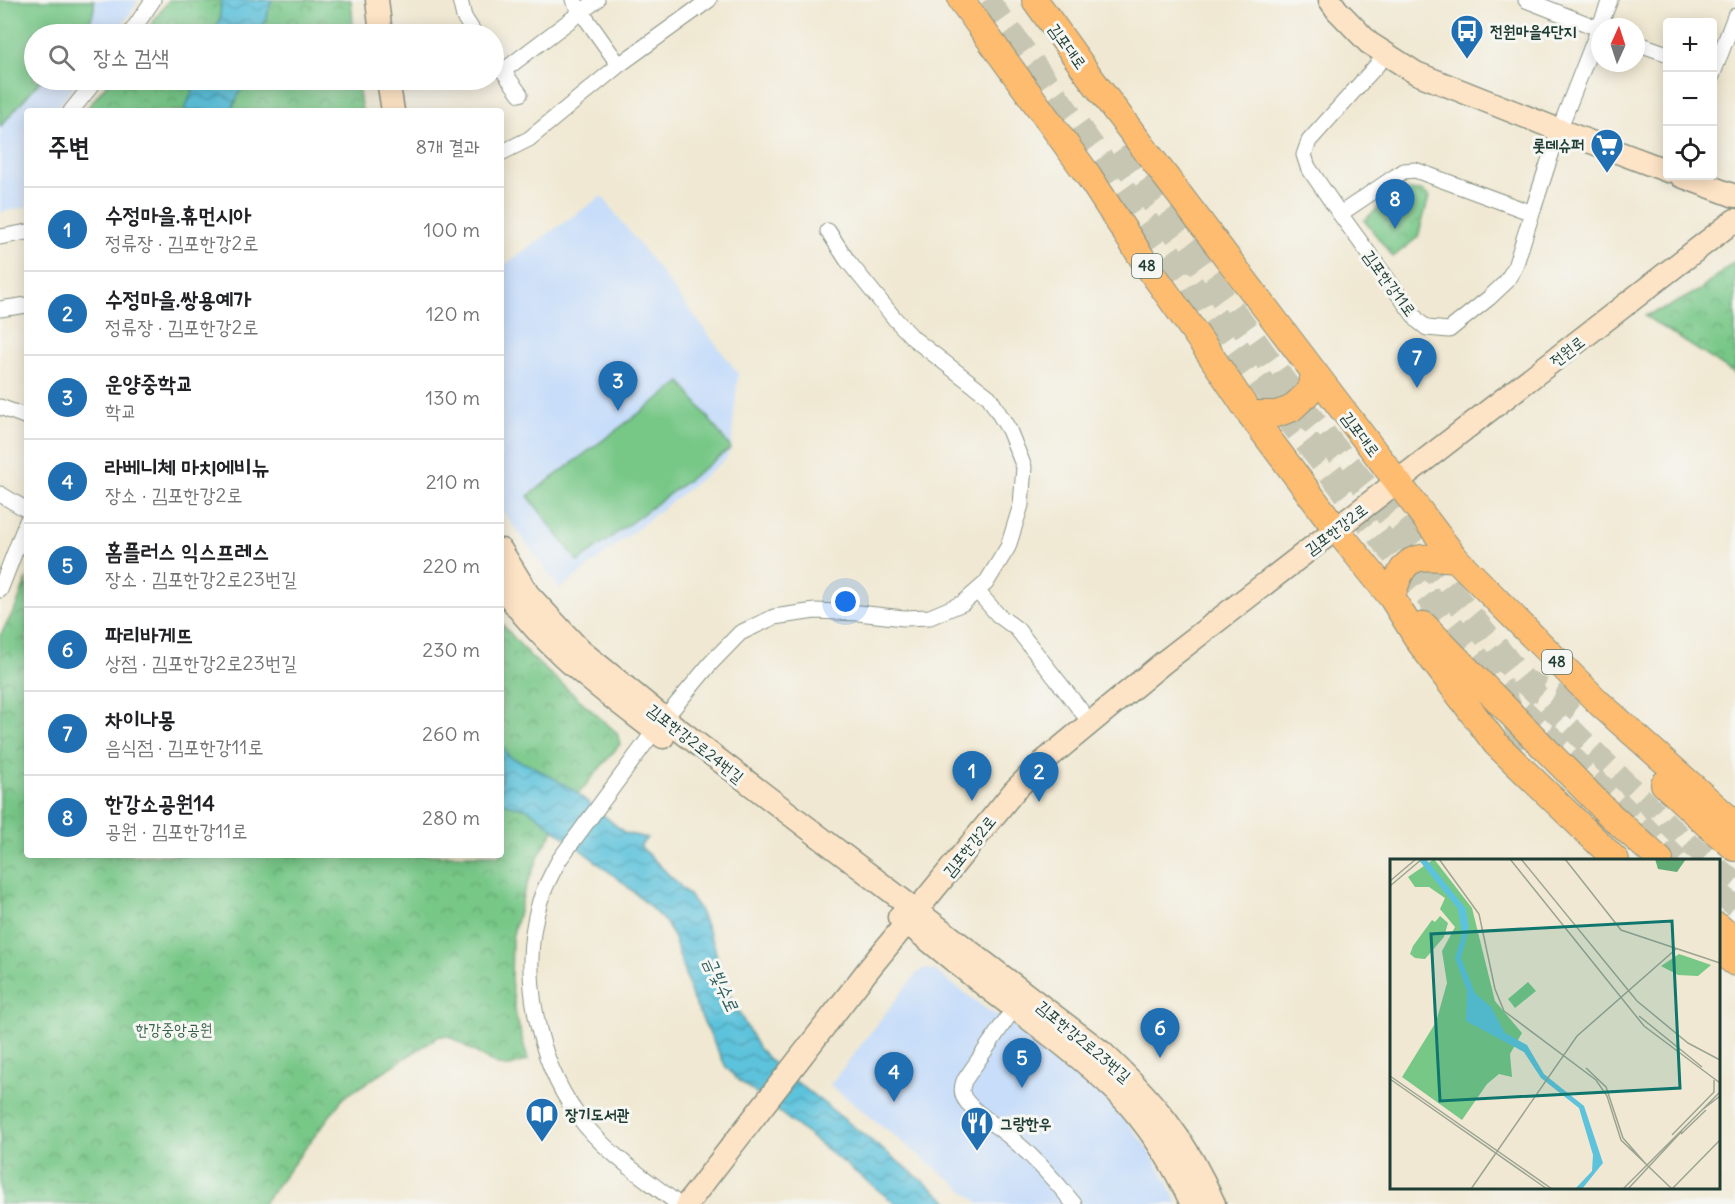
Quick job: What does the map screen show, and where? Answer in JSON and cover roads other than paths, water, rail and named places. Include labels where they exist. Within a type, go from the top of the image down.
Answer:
[{"type":"main road","name":"48","points":[[961,0],[1088,175],[1146,264],[1250,414],[1336,529],[1392,598]]},
{"type":"main road","name":"김포대로","points":[[1035,0],[1090,77],[1456,559],[1599,703],[1735,824]]},
{"type":"main road","points":[[1250,414],[1276,414],[1291,409],[1308,393],[1315,374]]},
{"type":"main road","points":[[1456,559],[1416,558],[1405,566],[1397,577],[1392,598],[1420,643],[1496,744],[1614,859]]},
{"type":"main road","points":[[1392,598],[1423,624],[1608,813],[1658,859]]},
{"type":"main road","points":[[1588,713],[1735,848]]},
{"type":"main road","points":[[1529,753],[1639,859]]},
{"type":"main road","points":[[1720,911],[1735,923]]},
{"type":"main road","points":[[1720,927],[1735,940]]},
{"type":"main road","points":[[1720,951],[1735,963]]},
{"type":"street","points":[[137,24],[153,0]]},
{"type":"street","points":[[377,0],[380,24]]},
{"type":"street","points":[[460,0],[464,17],[469,24]]},
{"type":"street","points":[[504,61],[577,6],[597,0]]},
{"type":"street","points":[[504,152],[529,139],[619,65],[709,0]]},
{"type":"street","points":[[1330,0],[1369,43],[1416,73],[1663,169]]},
{"type":"street","points":[[1526,0],[1591,26]]},
{"type":"street","name":"김포한강11로","points":[[1603,18],[1610,0]]},
{"type":"street","points":[[577,6],[619,65]]},
{"type":"street","points":[[1713,72],[1735,16]]},
{"type":"street","points":[[1645,46],[1663,52]]},
{"type":"street","name":"김포한강11로","points":[[1386,55],[1309,141],[1304,155],[1308,167],[1340,214],[1418,321],[1427,328],[1449,330],[1506,282],[1515,267],[1559,130],[1591,49]]},
{"type":"street","points":[[504,73],[520,94]]},
{"type":"street","points":[[73,108],[88,90]]},
{"type":"street","points":[[390,90],[393,108]]},
{"type":"street","points":[[1340,214],[1404,171],[1415,170],[1532,213]]},
{"type":"street","points":[[1692,180],[1735,196]]},
{"type":"street","name":"전원로","points":[[1397,481],[1735,220]]},
{"type":"street","points":[[678,1204],[601,1142],[579,1116],[560,1084],[545,1050],[537,1022],[532,988],[531,953],[540,901],[549,878],[660,725],[710,664],[740,633],[774,617],[815,611],[904,618],[930,617],[963,603],[986,583],[1008,546],[1021,506],[1024,466],[1009,430],[989,397],[914,339],[847,260],[828,231]]},
{"type":"street","points":[[0,237],[24,233]]},
{"type":"street","points":[[0,309],[24,305]]},
{"type":"street","points":[[0,407],[24,416]]},
{"type":"street","name":"김포한강2로","points":[[687,1204],[868,970],[1015,790],[1042,763],[1164,662],[1397,481]]},
{"type":"street","points":[[0,494],[24,508]]},
{"type":"street","points":[[0,590],[24,529]]},
{"type":"street","name":"김포한강2로24번길","points":[[504,555],[528,594],[558,627],[660,725],[911,917]]},
{"type":"street","name":"김포한강2로24번길","points":[[504,590],[525,618],[562,657],[610,697],[660,725]]},
{"type":"street","points":[[977,591],[998,615],[1017,629],[1090,722]]},
{"type":"street","name":"김포한강2로23번길","points":[[911,917],[947,957],[1085,1064],[1116,1092],[1134,1112],[1169,1160],[1192,1204]]},
{"type":"street","name":"김포한강2로23번길","points":[[911,917],[1034,999],[1094,1046],[1136,1084],[1184,1144],[1214,1204]]},
{"type":"street","points":[[1014,1008],[964,1081],[963,1096],[978,1112],[1033,1158],[1056,1181],[1074,1204]]},
{"type":"water","points":[[221,0],[272,0],[264,24],[218,24]]},
{"type":"water","points":[[193,90],[240,90],[232,108],[185,108]]},
{"type":"water","name":"금빛수로","points":[[504,751],[510,757],[536,768],[572,789],[625,833],[647,838],[640,846],[698,907],[714,945],[723,981],[759,1049],[775,1065],[952,1204],[896,1204],[736,1078],[726,1067],[693,1000],[675,941],[666,923],[621,881],[528,809],[504,804]]},
{"type":"tunnel","points":[[986,0],[1275,401],[1500,687],[1529,753]]},
{"type":"tunnel","points":[[1117,151],[1306,413],[1523,681],[1588,713]]},
{"type":"tunnel","points":[[1523,681],[1680,836],[1709,859]]},
{"type":"tunnel","points":[[1523,709],[1678,859]]},
{"type":"tunnel","points":[[1720,870],[1735,882]]},
{"type":"tunnel","points":[[1720,895],[1735,906]]},
{"type":"place","name":"전원마을4단지","points":[[1467,60]]},
{"type":"place","name":"롯데슈퍼","points":[[1607,174]]},
{"type":"place","name":"한강소공원14","points":[[1395,229]]},
{"type":"place","name":"차이나몽","points":[[1417,388]]},
{"type":"place","name":"운양중학교","points":[[618,411]]},
{"type":"place","name":"수정마을.휴먼시아","points":[[972,801]]},
{"type":"place","name":"수정마을.쌍용예가","points":[[1039,802]]},
{"type":"place","name":"파리바게뜨","points":[[1160,1058]]},
{"type":"place","name":"홈플러스 익스프레스","points":[[1022,1088]]},
{"type":"place","name":"라베니체 마치에비뉴","points":[[894,1102]]},
{"type":"place","name":"장기도서관","points":[[542,1143]]},
{"type":"place","name":"그랑한우","points":[[977,1152]]},
{"type":"park label","name":"한강중앙공원","points":[[174,1029]]}]
